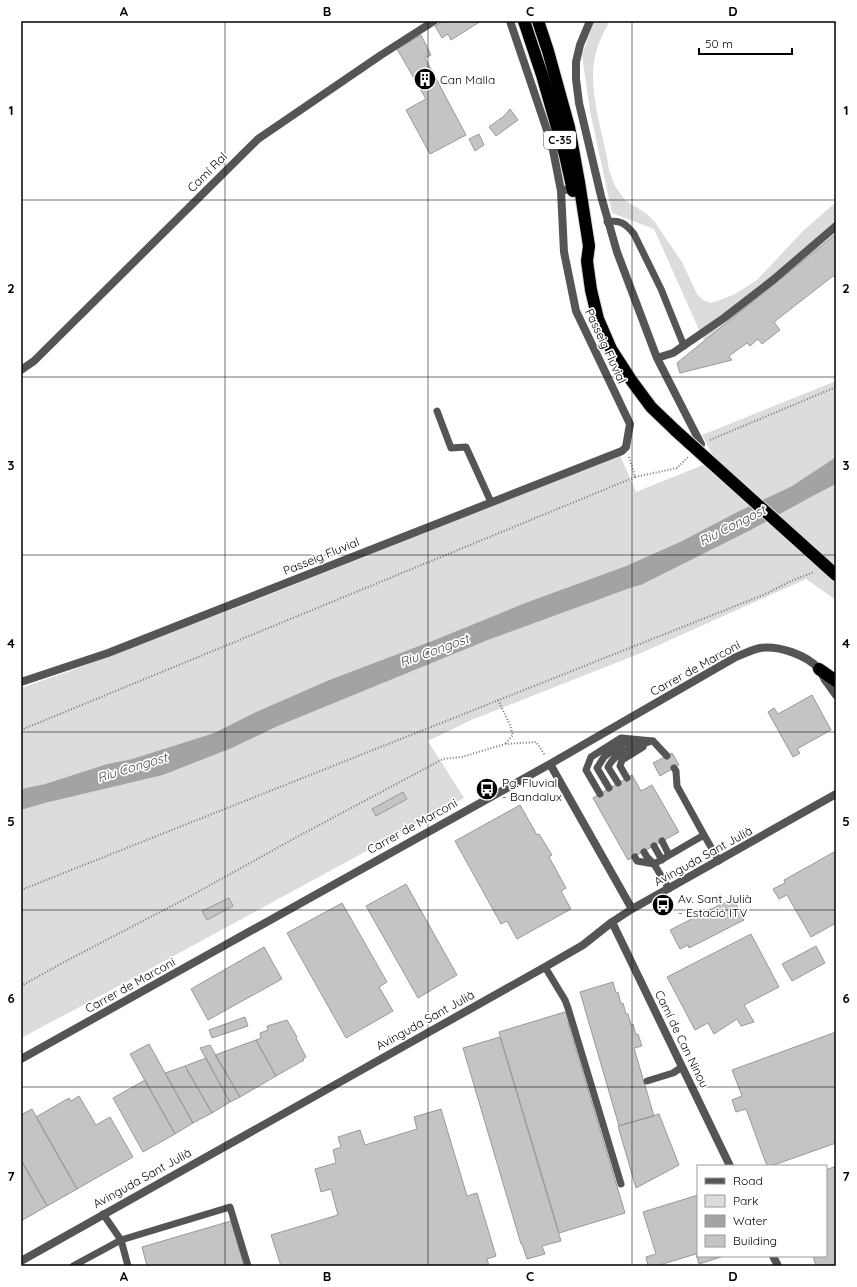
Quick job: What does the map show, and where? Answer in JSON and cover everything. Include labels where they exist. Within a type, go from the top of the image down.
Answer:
[{"type":"highway","name":"C-35","points":[[524,21],[542,75],[565,155],[567,190],[582,248],[587,261],[596,312],[611,349],[631,380],[651,406],[676,431],[836,575]]},
{"type":"highway","points":[[531,21],[544,60],[542,75]]},
{"type":"highway","name":"C-35","points":[[538,21],[548,51],[573,148],[589,246],[587,261]]},
{"type":"highway","points":[[547,21],[566,89],[564,110]]},
{"type":"highway","points":[[819,669],[836,681]]},
{"type":"street","name":"Camí Ral","points":[[21,370],[34,361],[258,138],[434,21]]},
{"type":"street","name":"Passeig Fluvial","points":[[21,682],[122,647],[622,450],[626,447],[630,424],[576,311],[564,252],[567,190],[510,21]]},
{"type":"street","points":[[590,21],[580,45],[576,62],[576,80],[579,103],[607,222],[657,358],[701,444]]},
{"type":"street","points":[[657,358],[684,346],[724,318],[773,280],[836,226]]},
{"type":"street","name":"Carrer de Marconi","points":[[21,1059],[550,764],[734,658],[761,648],[773,648],[786,650],[799,655],[819,669]]},
{"type":"street","points":[[819,669],[836,695]]},
{"type":"street","points":[[550,764],[632,910]]},
{"type":"street","name":"Avinguda Sant Julià","points":[[21,1261],[545,967],[583,945],[612,922],[632,910],[836,794]]},
{"type":"street","name":"Camí de Can Ninou","points":[[612,922],[730,1165]]},
{"type":"street","points":[[774,1257],[778,1266]]},
{"type":"lane","points":[[607,222],[615,220],[622,222],[628,226],[634,234],[661,290],[684,346]]},
{"type":"lane","points":[[437,410],[451,448],[466,447],[490,502]]},
{"type":"lane","points":[[600,794],[586,770],[591,757],[621,738],[653,741],[667,756]]},
{"type":"lane","points":[[627,778],[620,766],[622,760],[653,741]]},
{"type":"lane","points":[[618,783],[608,767],[612,759],[628,749],[653,741]]},
{"type":"lane","points":[[609,788],[598,768],[604,757],[624,743],[653,741]]},
{"type":"lane","points":[[674,768],[676,771],[678,786],[719,861]]},
{"type":"lane","points":[[635,857],[637,861],[654,864],[704,835]]},
{"type":"lane","points":[[662,842],[669,855]]},
{"type":"lane","points":[[654,846],[662,860]]},
{"type":"lane","points":[[644,852],[646,857],[654,864],[669,889]]},
{"type":"lane","points":[[545,967],[568,1008],[621,1184]]},
{"type":"lane","points":[[647,1081],[673,1073],[682,1067]]},
{"type":"lane","points":[[73,1266],[121,1240],[230,1207],[248,1266]]},
{"type":"lane","points":[[103,1214],[121,1240],[128,1266]]},
{"type":"path","points":[[21,730],[635,477],[676,468],[701,444],[836,387]]},
{"type":"path","points":[[626,447],[635,477]]},
{"type":"path","points":[[21,890],[763,596],[791,581],[818,570]]},
{"type":"path","points":[[498,700],[513,735],[505,744]]},
{"type":"path","points":[[21,986],[180,902],[295,838],[443,759],[462,757],[505,744],[536,742],[550,764]]},
{"type":"green space","points":[[594,21],[610,21],[597,49],[593,78],[594,94],[609,170],[615,186],[625,200],[647,214],[654,221],[682,262],[697,294],[703,300],[711,303],[720,300],[735,294],[757,280],[803,231],[836,202],[836,234],[704,341],[654,229],[612,213],[590,111],[582,55]]},
{"type":"green space","points":[[836,381],[836,457],[792,486],[739,511],[682,541],[626,566],[525,603],[432,641],[329,680],[256,712],[214,733],[132,759],[107,764],[45,784],[21,789],[21,688],[70,671],[261,598],[620,455],[636,492],[715,460],[702,435]]},
{"type":"green space","points":[[836,484],[836,600],[806,579],[641,653],[469,721],[428,741],[464,798],[21,1038],[21,810],[163,775],[232,748],[278,726],[488,640],[641,585],[751,530]]},
{"type":"water","name":"Riu Congost","points":[[836,457],[836,484],[751,530],[641,585],[488,640],[278,726],[232,748],[163,775],[21,810],[21,789],[45,784],[107,764],[132,759],[214,733],[256,712],[329,680],[432,641],[525,603],[626,566],[682,541],[739,511],[792,486]]},
{"type":"building","points":[[443,21],[481,21],[451,40],[448,34],[442,38],[435,26]]},
{"type":"building","name":"Can Malla","points":[[421,35],[431,55],[425,58],[466,135],[430,154],[406,110],[426,99],[397,49]]},
{"type":"building","points":[[510,109],[518,120],[496,136],[489,127],[504,116]]},
{"type":"building","points":[[479,134],[484,145],[475,151],[469,139]]},
{"type":"building","points":[[836,234],[836,278],[833,276],[774,322],[780,330],[762,344],[758,339],[750,346],[747,343],[729,356],[732,360],[680,373],[677,363]]},
{"type":"building","points":[[812,695],[831,730],[797,749],[800,753],[793,757],[768,712],[774,708],[778,714]]},
{"type":"building","points":[[672,753],[679,765],[660,776],[653,763]]},
{"type":"building","points":[[632,775],[641,791],[652,785],[679,832],[628,860],[593,798]]},
{"type":"building","points":[[403,792],[407,799],[376,816],[372,809]]},
{"type":"building","points":[[520,805],[537,835],[539,834],[552,855],[549,857],[566,888],[561,891],[571,909],[517,939],[507,921],[501,924],[455,841]]},
{"type":"building","points":[[836,851],[836,923],[811,937],[787,895],[779,899],[773,889],[785,883],[784,880]]},
{"type":"building","points":[[406,884],[457,975],[418,998],[366,906]]},
{"type":"building","points":[[229,898],[233,906],[207,920],[202,911]]},
{"type":"building","points":[[733,898],[744,920],[689,948],[688,945],[680,949],[670,930]]},
{"type":"building","points":[[342,903],[387,982],[379,987],[393,1011],[346,1038],[287,933]]},
{"type":"building","points":[[751,934],[779,987],[744,1005],[754,1022],[741,1026],[737,1019],[714,1034],[708,1023],[695,1030],[667,977]]},
{"type":"building","points":[[816,946],[825,963],[792,981],[782,964]]},
{"type":"building","points":[[264,947],[282,979],[208,1020],[191,989]]},
{"type":"building","points":[[613,982],[616,993],[618,992],[621,1004],[623,1003],[626,1014],[628,1014],[631,1025],[633,1024],[636,1035],[638,1034],[642,1046],[634,1048],[654,1116],[619,1126],[580,992]]},
{"type":"building","points":[[568,1011],[572,1022],[568,1023],[625,1213],[559,1233],[499,1032]]},
{"type":"building","points":[[245,1017],[248,1026],[212,1038],[209,1030]]},
{"type":"building","points":[[287,1020],[306,1057],[303,1059],[304,1060],[276,1076],[256,1040],[261,1038],[260,1033],[268,1030],[267,1026]]},
{"type":"building","points":[[836,1032],[836,1143],[774,1165],[767,1165],[746,1109],[736,1112],[732,1100],[742,1096],[732,1070]]},
{"type":"building","points":[[500,1037],[561,1241],[542,1246],[545,1254],[527,1259],[521,1244],[463,1048]]},
{"type":"building","points":[[256,1040],[276,1076],[240,1097],[215,1055]]},
{"type":"building","points":[[149,1044],[193,1123],[175,1134],[130,1054]]},
{"type":"building","points":[[210,1045],[240,1097],[230,1102],[200,1048]]},
{"type":"building","points":[[206,1058],[230,1102],[212,1113],[185,1066]]},
{"type":"building","points":[[185,1066],[212,1113],[193,1123],[165,1073]]},
{"type":"building","points":[[145,1080],[175,1134],[143,1152],[113,1098]]},
{"type":"building","points":[[79,1096],[96,1125],[110,1117],[133,1157],[77,1189],[36,1117],[69,1098],[71,1101]]},
{"type":"building","points":[[32,1109],[77,1189],[47,1206],[21,1160],[21,1115]]},
{"type":"building","points":[[441,1109],[467,1196],[477,1193],[496,1256],[487,1259],[489,1266],[281,1266],[271,1235],[338,1215],[331,1189],[321,1192],[315,1169],[336,1163],[333,1150],[341,1147],[338,1137],[360,1130],[365,1145],[417,1129],[414,1117]]},
{"type":"building","points":[[659,1114],[679,1165],[636,1188],[618,1126]]},
{"type":"building","points":[[21,1160],[47,1206],[21,1221]]},
{"type":"building","points":[[836,1166],[836,1266],[816,1266],[813,1257],[827,1257],[827,1170]]},
{"type":"building","points":[[697,1195],[697,1257],[721,1257],[699,1264],[696,1254],[656,1266],[648,1266],[646,1257],[656,1254],[643,1212]]},
{"type":"building","points":[[231,1221],[244,1266],[147,1266],[142,1247]]},
{"type":"place","name":"Can Malla","points":[[425,79]]},
{"type":"place","name":"Pg. Fluvial - Bandalux","points":[[487,789]]},
{"type":"place","name":"Av. Sant Julià - Estació ITV","points":[[663,905]]}]
